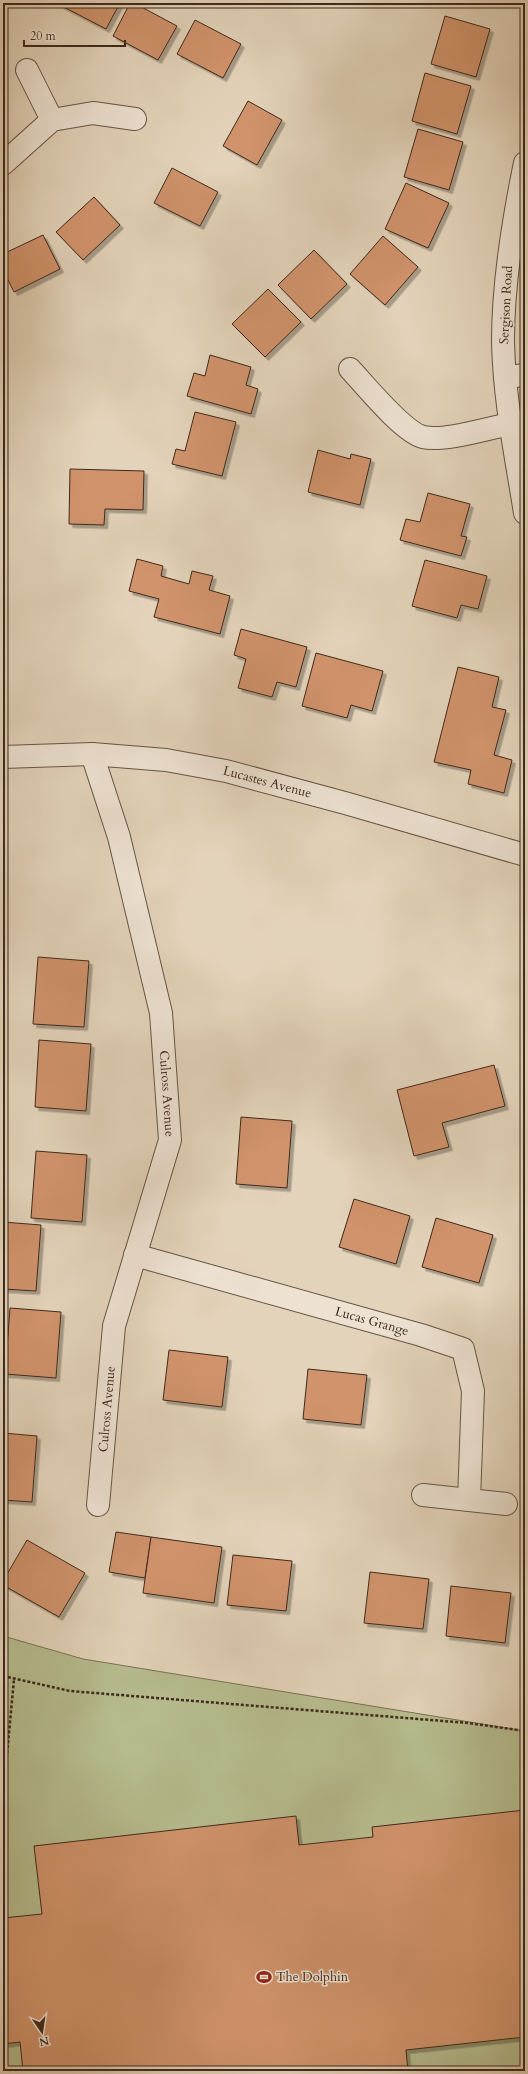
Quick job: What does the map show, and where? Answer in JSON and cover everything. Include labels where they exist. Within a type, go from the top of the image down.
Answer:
[{"type":"street","points":[[27,70],[52,120]]},
{"type":"street","points":[[3,164],[52,120],[93,113],[135,119]]},
{"type":"street","name":"Sergison Road","points":[[525,163],[514,215],[506,286],[504,341],[515,376],[510,424],[525,513]]},
{"type":"street","points":[[350,369],[403,425],[422,437],[444,437],[510,424]]},
{"type":"street","name":"Lucastes Avenue","points":[[3,757],[92,754],[166,760],[226,771],[345,803],[525,855]]},
{"type":"street","name":"Culross Avenue","points":[[92,754],[118,837],[161,1013],[170,1140],[114,1326],[98,1505]]},
{"type":"street","name":"Lucas Grange","points":[[135,1255],[421,1335],[463,1349],[473,1391],[469,1500]]},
{"type":"street","points":[[423,1495],[506,1504]]},
{"type":"path","points":[[3,1676],[70,1690],[468,1723],[525,1731]]},
{"type":"path","points":[[3,1798],[14,1679]]},
{"type":"green space","points":[[3,1636],[83,1659],[525,1731],[525,2071],[3,2071]]},
{"type":"building","points":[[61,3],[120,3],[106,29],[60,5]]},
{"type":"building","points":[[130,3],[134,3],[177,26],[158,60],[113,36]]},
{"type":"building","points":[[445,16],[490,29],[476,77],[431,64]]},
{"type":"building","points":[[195,20],[241,44],[223,78],[177,54]]},
{"type":"building","points":[[425,73],[471,86],[457,134],[412,121]]},
{"type":"building","points":[[248,101],[282,120],[257,165],[223,146]]},
{"type":"building","points":[[418,129],[463,142],[449,190],[404,177]]},
{"type":"building","points":[[172,168],[218,192],[200,226],[154,203]]},
{"type":"building","points":[[406,183],[449,203],[428,248],[385,229]]},
{"type":"building","points":[[94,197],[120,225],[83,260],[56,232]]},
{"type":"building","points":[[43,235],[60,269],[14,292],[3,270],[3,254]]},
{"type":"building","points":[[383,236],[418,267],[385,305],[350,274]]},
{"type":"building","points":[[314,250],[347,284],[311,319],[278,285]]},
{"type":"building","points":[[268,289],[301,322],[265,357],[232,324]]},
{"type":"building","points":[[210,355],[251,367],[246,385],[258,389],[251,414],[187,396],[194,373],[205,376]]},
{"type":"building","points":[[195,412],[236,422],[222,476],[172,464],[176,449],[185,451]]},
{"type":"building","points":[[318,450],[350,459],[351,454],[371,459],[360,505],[308,492]]},
{"type":"building","points":[[70,469],[144,471],[143,510],[105,509],[104,525],[69,524]]},
{"type":"building","points":[[428,493],[470,504],[461,536],[467,537],[461,556],[400,540],[406,519],[420,522]]},
{"type":"building","points":[[137,559],[163,566],[161,576],[189,584],[192,571],[213,576],[209,590],[230,596],[220,634],[154,617],[159,599],[129,591]]},
{"type":"building","points":[[425,560],[487,576],[478,609],[461,605],[457,618],[412,606]]},
{"type":"building","points":[[241,629],[307,647],[296,687],[277,682],[272,697],[238,688],[246,659],[234,655]]},
{"type":"building","points":[[316,653],[383,671],[372,711],[351,705],[347,718],[302,706]]},
{"type":"building","points":[[458,667],[499,677],[492,707],[506,710],[494,755],[512,760],[504,793],[468,784],[471,770],[434,762]]},
{"type":"building","points":[[38,957],[89,961],[84,1027],[33,1024]]},
{"type":"building","points":[[39,1040],[91,1044],[86,1111],[35,1107]]},
{"type":"building","points":[[494,1065],[505,1106],[442,1123],[449,1147],[414,1156],[397,1090]]},
{"type":"building","points":[[241,1117],[292,1121],[287,1188],[236,1184]]},
{"type":"building","points":[[36,1151],[87,1155],[82,1222],[31,1218]]},
{"type":"building","points":[[354,1199],[410,1216],[396,1264],[339,1247]]},
{"type":"building","points":[[436,1218],[493,1235],[479,1283],[422,1267]]},
{"type":"building","points":[[3,1222],[41,1225],[36,1291],[3,1289]]},
{"type":"building","points":[[10,1308],[61,1312],[56,1378],[5,1374]]},
{"type":"building","points":[[169,1350],[228,1357],[222,1407],[163,1400]]},
{"type":"building","points":[[308,1369],[367,1375],[361,1425],[303,1419]]},
{"type":"building","points":[[3,1433],[37,1436],[32,1502],[3,1500]]},
{"type":"building","points":[[116,1532],[151,1537],[145,1578],[109,1572]]},
{"type":"building","points":[[151,1537],[222,1547],[214,1603],[143,1593]]},
{"type":"building","points":[[27,1540],[85,1573],[59,1617],[3,1585],[3,1581]]},
{"type":"building","points":[[233,1555],[292,1561],[286,1611],[227,1605]]},
{"type":"building","points":[[370,1572],[429,1579],[423,1629],[364,1623]]},
{"type":"building","points":[[451,1586],[511,1593],[505,1643],[446,1636]]},
{"type":"building","name":"The Dolphin","points":[[525,1810],[525,2037],[406,2050],[408,2071],[23,2071],[20,2042],[3,2044],[3,1918],[42,1914],[34,1846],[296,1816],[299,1845],[373,1837],[372,1827]]},
{"type":"place","name":"The Dolphin","points":[[264,1977]]}]
